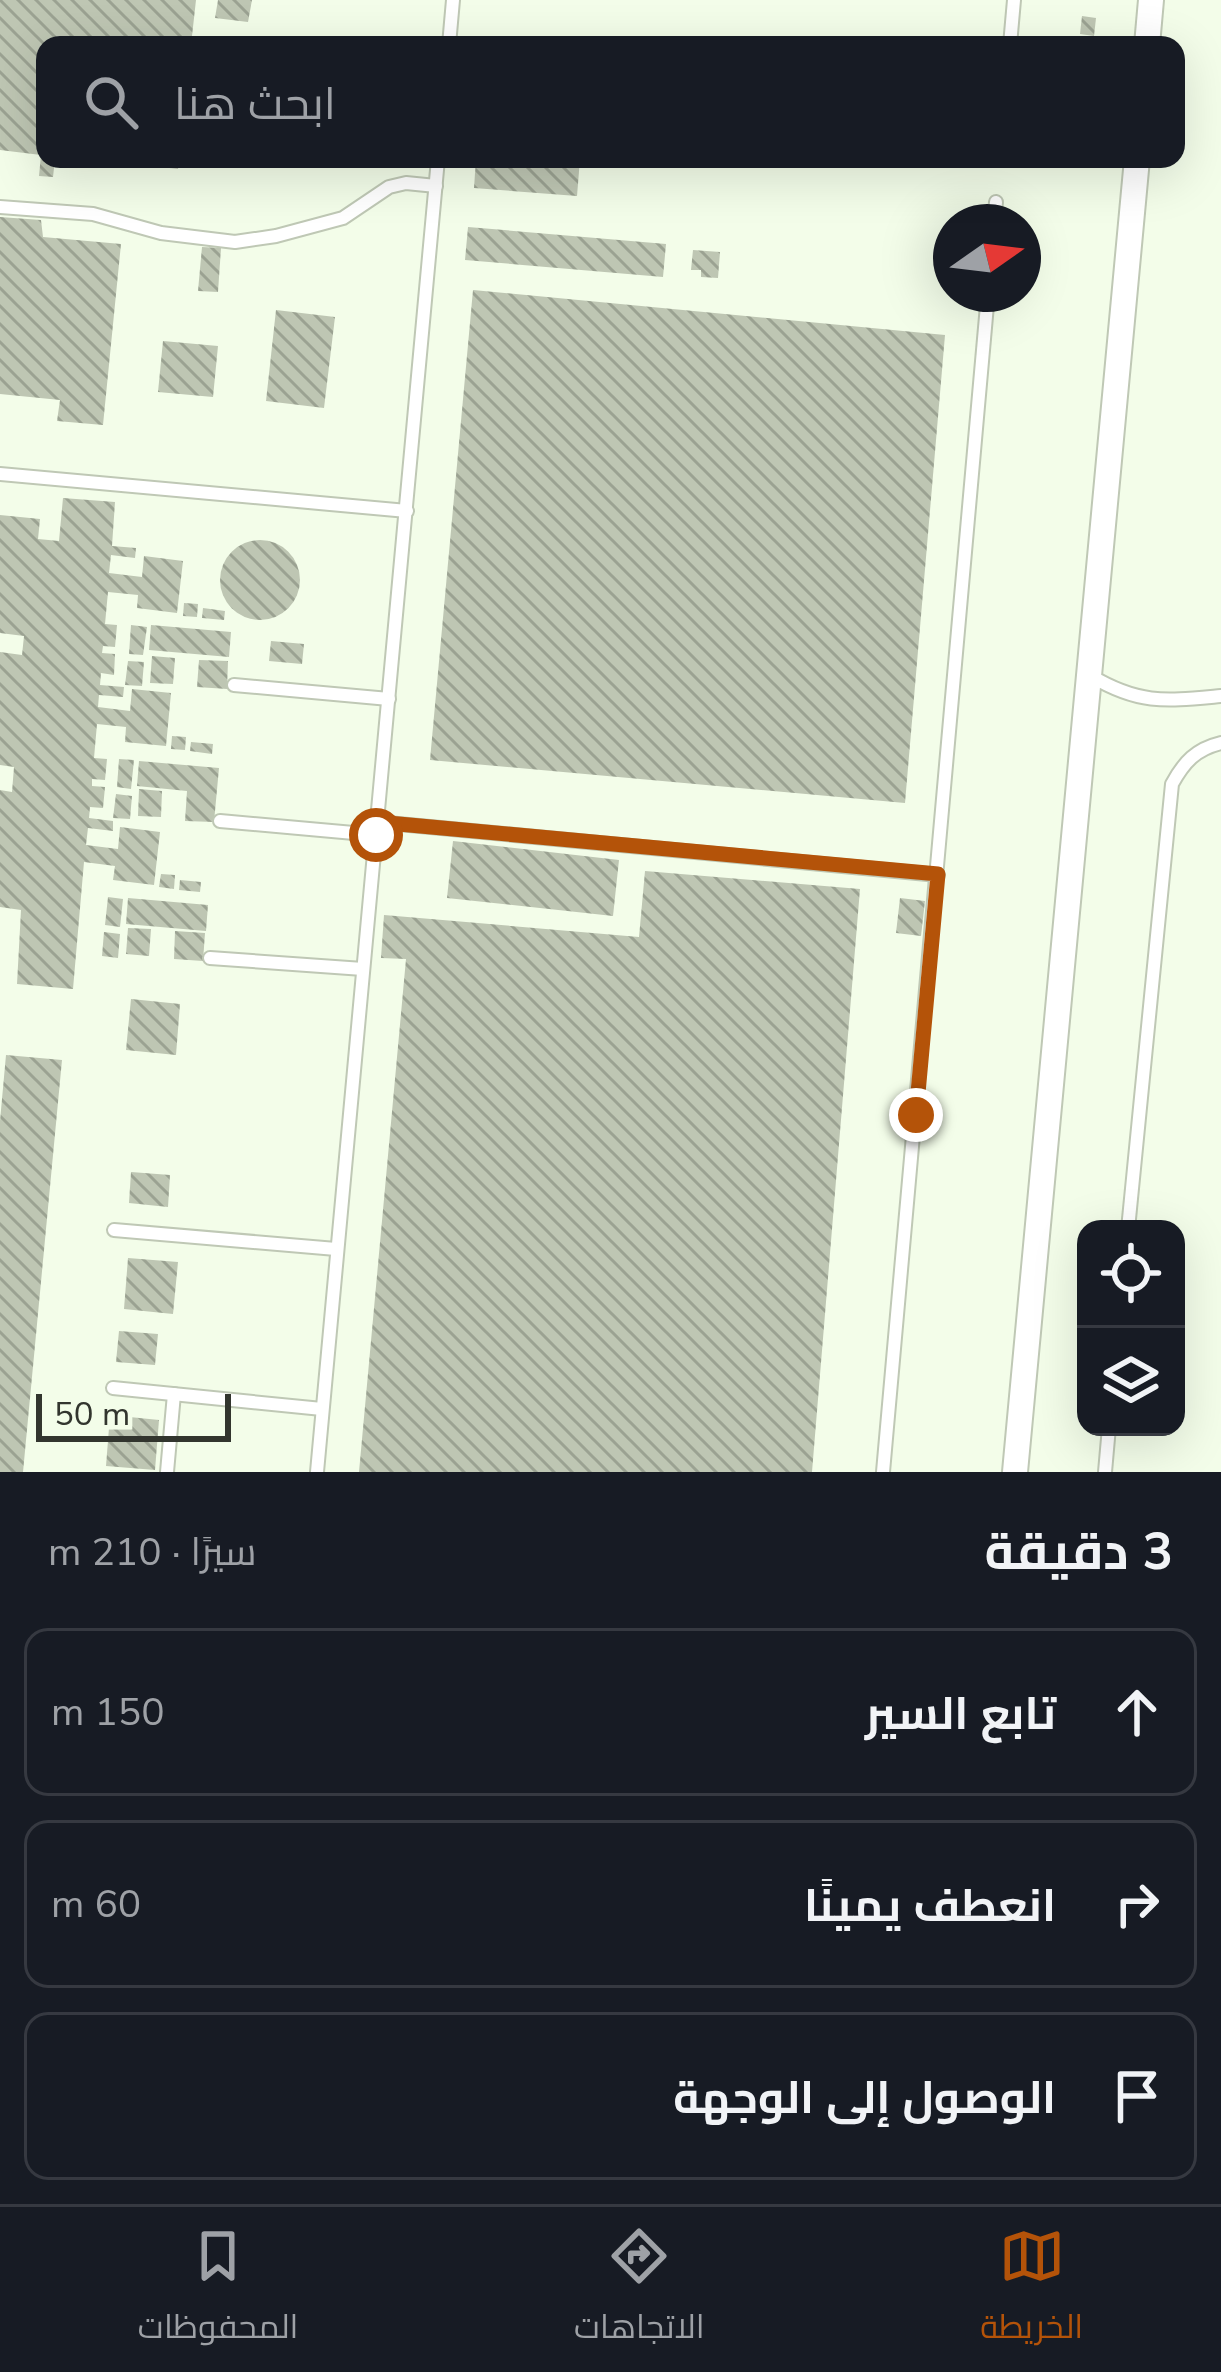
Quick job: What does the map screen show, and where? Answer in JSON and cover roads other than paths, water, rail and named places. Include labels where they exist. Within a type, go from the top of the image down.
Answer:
[{"type":"street","points":[[1148,36],[1151,0]]},
{"type":"street","points":[[1015,1472],[1136,168]]},
{"type":"lane","points":[[450,36],[453,0]]},
{"type":"lane","points":[[1011,36],[1014,0]]},
{"type":"lane","points":[[316,1472],[437,168]]},
{"type":"lane","points":[[0,207],[93,214],[161,233],[235,242],[343,218],[389,187],[406,183],[436,186]]},
{"type":"lane","points":[[883,1472],[986,312]]},
{"type":"lane","points":[[0,474],[407,511]]},
{"type":"lane","points":[[1090,676],[1145,700],[1221,696]]},
{"type":"lane","points":[[234,685],[388,699]]},
{"type":"lane","points":[[1129,1220],[1172,784],[1196,752],[1221,743]]},
{"type":"lane","points":[[220,821],[938,874]]},
{"type":"lane","points":[[211,958],[363,969]]},
{"type":"lane","points":[[114,1230],[336,1249]]},
{"type":"lane","points":[[113,1388],[322,1409]]},
{"type":"lane","points":[[166,1472],[173,1394]]},
{"type":"lane","points":[[1105,1472],[1108,1436]]}]
